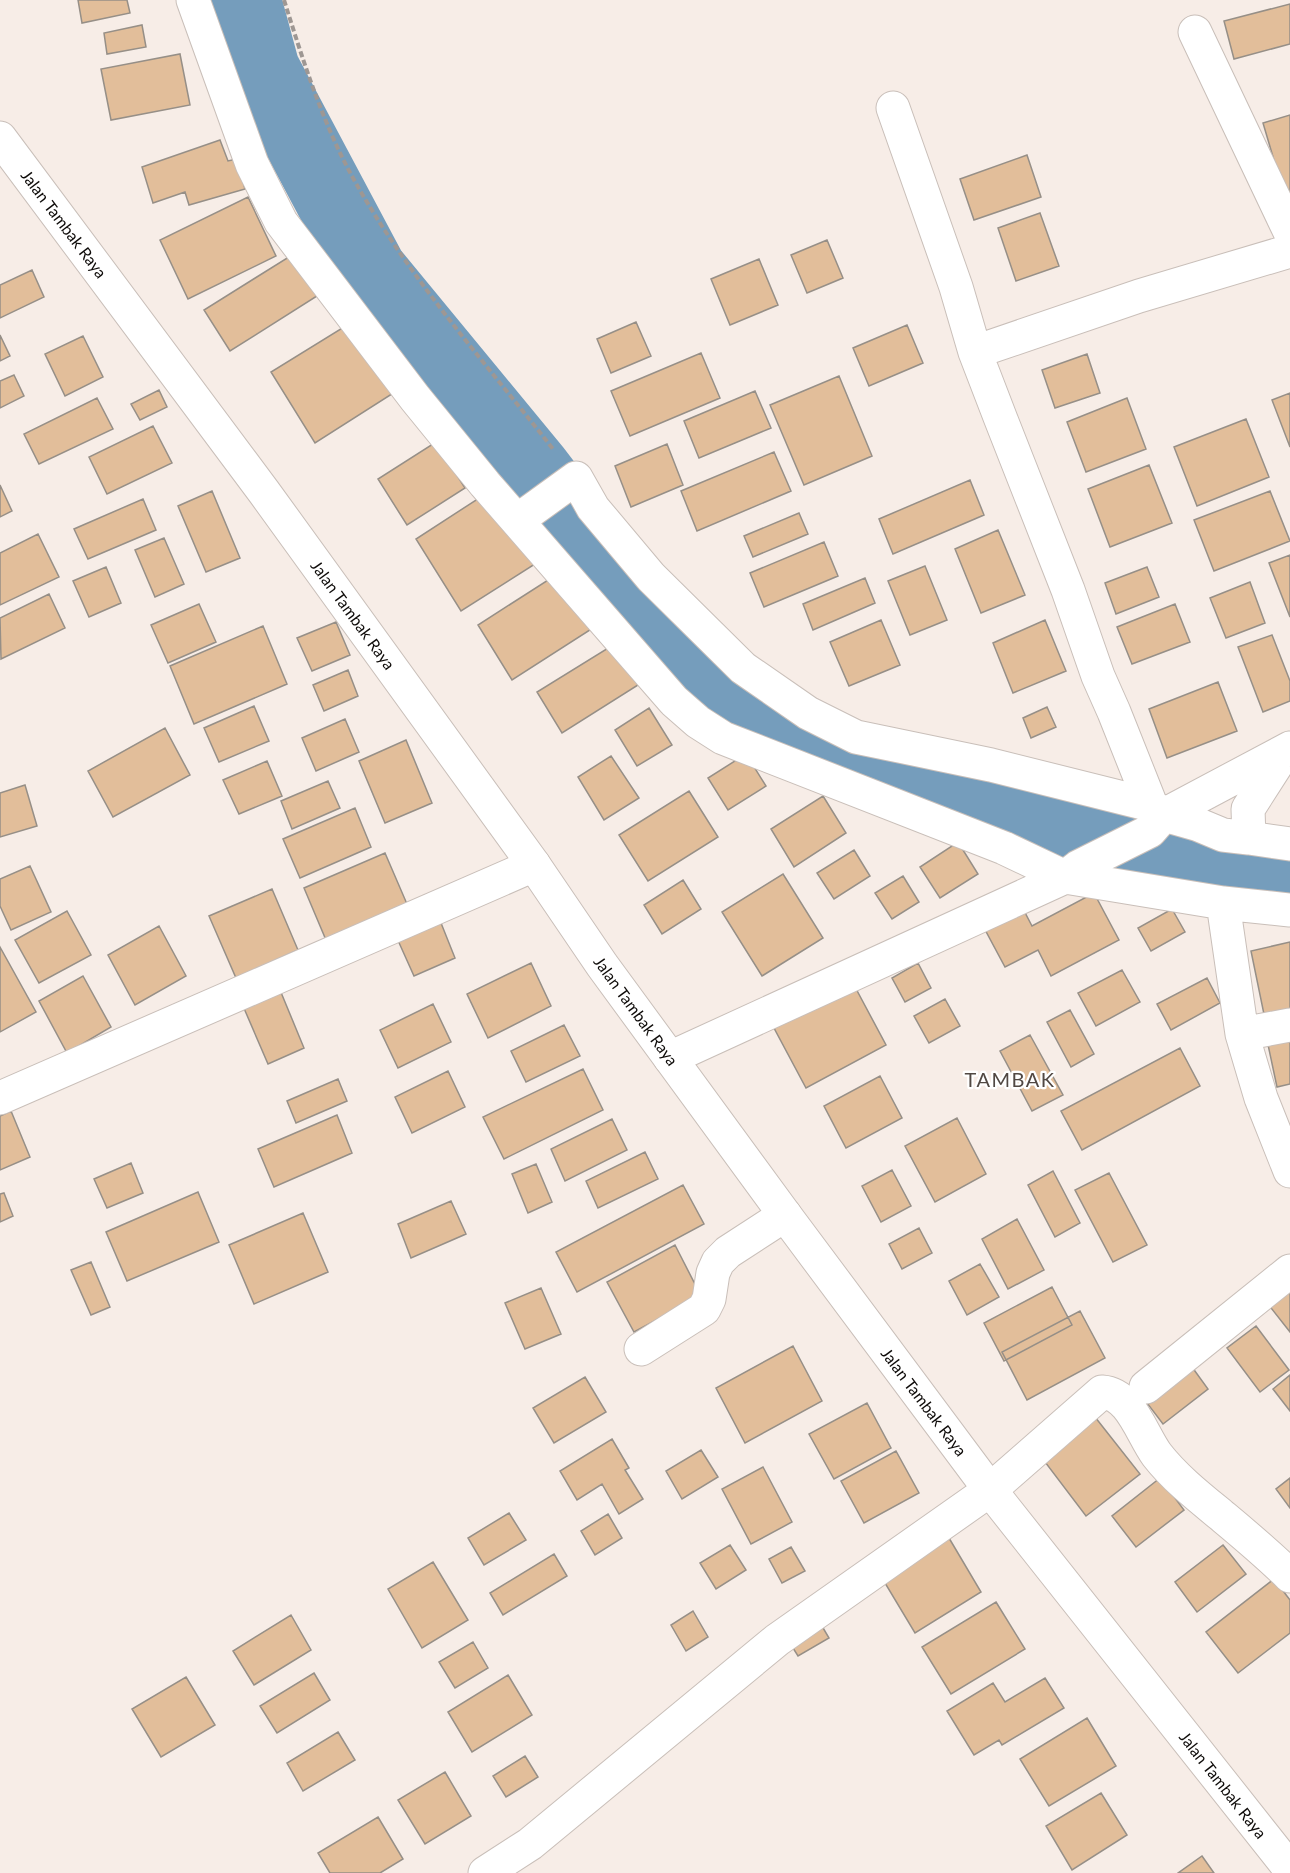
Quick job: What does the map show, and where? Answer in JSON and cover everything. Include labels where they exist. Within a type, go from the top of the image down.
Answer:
[{"type":"street","points":[[193,0],[252,164],[281,222],[415,398],[485,483],[521,517],[674,701],[723,738],[1071,872],[1223,903],[1290,910]]},
{"type":"street","points":[[1195,32],[1290,232]]},
{"type":"street","points":[[893,108],[956,287],[975,352],[1068,590],[1098,676],[1155,817]]},
{"type":"street","name":"Jalan Tambak Raya","points":[[0,138],[264,492],[534,865],[602,965],[785,1215],[990,1490],[1290,1869]]},
{"type":"street","points":[[975,352],[1139,296],[1290,251]]},
{"type":"street","points":[[521,517],[574,480],[593,508],[651,577],[743,669],[808,713],[856,737],[991,765],[1155,817],[1199,825],[1223,835],[1290,844]]},
{"type":"street","points":[[670,1058],[1071,872],[1155,817],[1286,751]]},
{"type":"street","points":[[1249,838],[1248,809],[1286,751]]},
{"type":"street","points":[[0,1098],[534,865]]},
{"type":"street","points":[[1223,903],[1242,1034],[1261,1098],[1290,1171]]},
{"type":"street","points":[[1242,1034],[1290,1025]]},
{"type":"street","points":[[641,1349],[704,1309],[709,1299],[713,1273],[718,1262],[728,1252],[785,1215]]},
{"type":"street","points":[[1146,1387],[1290,1271]]},
{"type":"street","points":[[485,1873],[530,1844],[777,1640],[990,1490],[1102,1392],[1112,1393],[1123,1400],[1158,1455],[1190,1489],[1290,1576]]},
{"type":"path","points":[[284,0],[317,98],[352,177],[392,241],[431,296],[574,480]]},
{"type":"building","points":[[78,0],[127,0],[130,13],[82,23]]},
{"type":"building","points":[[1290,4],[1290,44],[1234,59],[1224,21]]},
{"type":"building","points":[[142,25],[146,47],[107,54],[104,33]]},
{"type":"building","points":[[180,54],[190,105],[111,120],[101,69]]},
{"type":"building","points":[[1290,115],[1290,200],[1286,201],[1263,123]]},
{"type":"building","points":[[220,140],[228,161],[237,159],[245,189],[189,205],[185,192],[153,203],[142,167]]},
{"type":"building","points":[[1027,155],[1041,197],[974,220],[960,179]]},
{"type":"building","points":[[248,197],[276,256],[188,299],[160,240]]},
{"type":"building","points":[[1040,213],[1059,266],[1016,281],[998,228]]},
{"type":"building","points":[[827,240],[843,278],[807,293],[791,255]]},
{"type":"building","points":[[292,255],[317,296],[230,351],[204,310]]},
{"type":"building","points":[[759,259],[778,305],[730,325],[711,279]]},
{"type":"building","points":[[32,270],[44,297],[0,318],[0,285]]},
{"type":"building","points":[[352,322],[395,392],[315,443],[271,372]]},
{"type":"building","points":[[636,322],[651,356],[611,373],[597,339]]},
{"type":"building","points":[[907,325],[923,363],[869,386],[853,348]]},
{"type":"building","points":[[0,335],[10,356],[0,361]]},
{"type":"building","points":[[83,336],[103,377],[65,396],[45,354]]},
{"type":"building","points":[[701,353],[720,398],[630,436],[611,391]]},
{"type":"building","points":[[1087,354],[1100,393],[1055,408],[1042,370]]},
{"type":"building","points":[[14,375],[24,396],[0,408],[0,381]]},
{"type":"building","points":[[839,376],[872,456],[804,485],[770,405]]},
{"type":"building","points":[[159,390],[167,407],[140,420],[131,404]]},
{"type":"building","points":[[755,391],[771,428],[699,458],[684,421]]},
{"type":"building","points":[[1290,393],[1290,447],[1272,400]]},
{"type":"building","points":[[97,398],[113,429],[39,464],[24,434]]},
{"type":"building","points":[[1127,398],[1146,449],[1086,472],[1067,422]]},
{"type":"building","points":[[1246,419],[1269,477],[1197,506],[1174,447]]},
{"type":"building","points":[[153,426],[172,463],[107,494],[89,457]]},
{"type":"building","points":[[436,442],[465,488],[407,525],[378,479]]},
{"type":"building","points":[[667,444],[683,485],[631,507],[615,466]]},
{"type":"building","points":[[774,452],[791,491],[697,531],[681,491]]},
{"type":"building","points":[[1149,465],[1172,523],[1110,547],[1088,489]]},
{"type":"building","points":[[970,480],[984,515],[893,554],[879,519]]},
{"type":"building","points":[[0,485],[12,511],[0,517]]},
{"type":"building","points":[[212,491],[240,558],[206,572],[178,506]]},
{"type":"building","points":[[490,491],[535,564],[461,611],[416,539]]},
{"type":"building","points":[[1270,491],[1290,541],[1214,571],[1194,520]]},
{"type":"building","points":[[143,499],[156,530],[88,559],[74,529]]},
{"type":"building","points":[[799,513],[808,534],[753,557],[744,536]]},
{"type":"building","points":[[998,530],[1025,595],[981,613],[955,549]]},
{"type":"building","points":[[38,534],[59,577],[0,605],[0,553]]},
{"type":"building","points":[[164,538],[184,584],[155,597],[135,550]]},
{"type":"building","points":[[824,542],[838,576],[764,607],[750,573]]},
{"type":"building","points":[[1290,555],[1290,617],[1269,563]]},
{"type":"building","points":[[925,566],[947,620],[910,635],[888,581]]},
{"type":"building","points":[[106,567],[121,603],[89,617],[73,581]]},
{"type":"building","points":[[1147,567],[1159,597],[1116,614],[1105,583]]},
{"type":"building","points":[[559,573],[593,628],[512,680],[478,625]]},
{"type":"building","points":[[865,578],[875,603],[813,630],[803,604]]},
{"type":"building","points":[[1250,582],[1265,623],[1226,638],[1210,598]]},
{"type":"building","points":[[49,594],[65,628],[1,659],[0,618]]},
{"type":"building","points":[[199,604],[216,642],[168,663],[151,625]]},
{"type":"building","points":[[1175,604],[1190,642],[1132,664],[1117,627]]},
{"type":"building","points":[[881,620],[900,665],[849,686],[830,642]]},
{"type":"building","points":[[1045,620],[1066,671],[1013,693],[993,643]]},
{"type":"building","points":[[336,622],[350,655],[312,671],[297,638]]},
{"type":"building","points":[[263,626],[287,684],[194,724],[170,666]]},
{"type":"building","points":[[1272,635],[1290,681],[1290,701],[1263,712],[1238,647]]},
{"type":"building","points":[[613,645],[638,685],[562,733],[537,692]]},
{"type":"building","points":[[348,670],[358,696],[324,711],[313,685]]},
{"type":"building","points":[[1218,682],[1237,731],[1167,758],[1149,709]]},
{"type":"building","points":[[254,706],[269,741],[219,762],[204,728]]},
{"type":"building","points":[[1047,707],[1056,727],[1031,738],[1023,718]]},
{"type":"building","points":[[649,708],[672,745],[637,766],[615,730]]},
{"type":"building","points":[[345,719],[359,752],[316,771],[302,738]]},
{"type":"building","points":[[165,728],[190,775],[113,817],[88,771]]},
{"type":"building","points":[[406,740],[432,803],[385,823],[359,761]]},
{"type":"building","points":[[746,754],[766,786],[728,810],[708,778]]},
{"type":"building","points":[[611,756],[639,798],[604,820],[578,777]]},
{"type":"building","points":[[267,761],[282,796],[239,814],[223,780]]},
{"type":"building","points":[[328,781],[340,808],[292,829],[281,801]]},
{"type":"building","points":[[25,785],[37,826],[0,837],[0,793]]},
{"type":"building","points":[[689,791],[718,837],[648,881],[619,835]]},
{"type":"building","points":[[823,796],[846,833],[794,867],[771,829]]},
{"type":"building","points":[[355,808],[371,847],[300,878],[283,839]]},
{"type":"building","points":[[958,842],[978,874],[940,898],[920,867]]},
{"type":"building","points":[[854,850],[870,876],[834,899],[817,873]]},
{"type":"building","points":[[385,853],[407,904],[326,940],[304,888]]},
{"type":"building","points":[[30,866],[51,912],[11,930],[0,906],[0,879]]},
{"type":"building","points":[[783,874],[823,938],[762,976],[722,912]]},
{"type":"building","points":[[903,876],[919,902],[892,919],[875,893]]},
{"type":"building","points":[[683,880],[701,909],[662,934],[644,905]]},
{"type":"building","points":[[272,889],[298,950],[236,978],[209,916]]},
{"type":"building","points":[[1094,893],[1119,940],[1051,976],[1038,950],[1005,967],[982,924],[1020,903],[1032,926]]},
{"type":"building","points":[[1172,909],[1185,932],[1151,951],[1138,928]]},
{"type":"building","points":[[67,911],[91,955],[39,983],[15,940]]},
{"type":"building","points":[[439,918],[455,958],[414,976],[396,936]]},
{"type":"building","points":[[159,926],[186,976],[135,1005],[108,955]]},
{"type":"building","points":[[1290,942],[1290,1019],[1266,1024],[1251,951]]},
{"type":"building","points":[[0,947],[36,1012],[0,1032]]},
{"type":"building","points":[[531,963],[551,1006],[488,1038],[467,994]]},
{"type":"building","points":[[918,963],[931,988],[905,1002],[892,978]]},
{"type":"building","points":[[1122,970],[1140,1002],[1096,1026],[1078,993]]},
{"type":"building","points":[[83,976],[111,1027],[67,1053],[39,1001]]},
{"type":"building","points":[[1207,978],[1220,1003],[1171,1030],[1157,1004]]},
{"type":"building","points":[[854,985],[886,1045],[806,1088],[774,1028]]},
{"type":"building","points":[[280,990],[304,1048],[268,1064],[243,1006]]},
{"type":"building","points":[[945,999],[960,1026],[929,1043],[914,1016]]},
{"type":"building","points":[[433,1004],[451,1042],[398,1068],[380,1030]]},
{"type":"building","points":[[1070,1010],[1094,1054],[1071,1067],[1047,1022]]},
{"type":"building","points":[[564,1025],[580,1056],[526,1082],[511,1051]]},
{"type":"building","points":[[1030,1035],[1063,1095],[1032,1111],[1000,1051]]},
{"type":"building","points":[[1290,1035],[1290,1084],[1277,1087],[1267,1040]]},
{"type":"building","points":[[1180,1048],[1200,1086],[1082,1150],[1061,1111]]},
{"type":"building","points":[[583,1069],[603,1110],[504,1159],[483,1117]]},
{"type":"building","points":[[448,1071],[465,1107],[412,1133],[395,1097]]},
{"type":"building","points":[[880,1076],[902,1118],[846,1148],[824,1106]]},
{"type":"building","points":[[338,1079],[347,1101],[296,1123],[287,1101]]},
{"type":"building","points":[[11,1111],[30,1157],[0,1170],[0,1116]]},
{"type":"building","points":[[337,1115],[352,1153],[274,1187],[258,1149]]},
{"type":"building","points":[[957,1118],[986,1174],[935,1202],[905,1146]]},
{"type":"building","points":[[612,1119],[627,1150],[565,1181],[551,1149]]},
{"type":"building","points":[[645,1152],[658,1179],[598,1208],[586,1181]]},
{"type":"building","points":[[131,1163],[143,1193],[107,1208],[94,1179]]},
{"type":"building","points":[[536,1164],[552,1202],[528,1213],[512,1174]]},
{"type":"building","points":[[892,1170],[911,1206],[881,1222],[862,1186]]},
{"type":"building","points":[[1053,1171],[1080,1223],[1055,1237],[1028,1185]]},
{"type":"building","points":[[1109,1173],[1147,1245],[1113,1262],[1075,1190]]},
{"type":"building","points":[[683,1185],[704,1224],[577,1292],[556,1252]]},
{"type":"building","points":[[198,1192],[219,1242],[127,1281],[106,1232]]},
{"type":"building","points":[[4,1193],[13,1216],[0,1222],[0,1194]]},
{"type":"building","points":[[451,1201],[466,1234],[411,1258],[398,1224]]},
{"type":"building","points":[[303,1213],[328,1272],[254,1304],[229,1245]]},
{"type":"building","points":[[1017,1219],[1044,1270],[1008,1289],[982,1239]]},
{"type":"building","points":[[919,1228],[932,1253],[902,1269],[889,1244]]},
{"type":"building","points":[[675,1245],[701,1296],[634,1332],[607,1282]]},
{"type":"building","points":[[91,1262],[110,1307],[91,1315],[71,1270]]},
{"type":"building","points":[[980,1264],[999,1297],[967,1315],[949,1281]]},
{"type":"building","points":[[1290,1279],[1290,1332],[1264,1299]]},
{"type":"building","points":[[1052,1287],[1072,1325],[1004,1361],[984,1323]]},
{"type":"building","points":[[541,1288],[561,1334],[525,1349],[505,1303]]},
{"type":"building","points":[[1080,1311],[1105,1358],[1027,1400],[1002,1352]]},
{"type":"building","points":[[1256,1326],[1289,1370],[1260,1392],[1227,1348]]},
{"type":"building","points":[[793,1346],[822,1401],[745,1443],[716,1388]]},
{"type":"building","points":[[1192,1367],[1208,1389],[1163,1424],[1147,1403]]},
{"type":"building","points":[[1290,1375],[1290,1411],[1273,1389]]},
{"type":"building","points":[[585,1377],[606,1412],[554,1443],[533,1408]]},
{"type":"building","points":[[867,1403],[891,1448],[834,1479],[809,1434]]},
{"type":"building","points":[[1095,1417],[1140,1474],[1086,1516],[1042,1458]]},
{"type":"building","points":[[612,1439],[629,1468],[625,1470],[643,1499],[619,1514],[602,1484],[577,1500],[560,1471]]},
{"type":"building","points":[[701,1450],[718,1477],[682,1499],[666,1471]]},
{"type":"building","points":[[896,1451],[919,1493],[864,1523],[841,1481]]},
{"type":"building","points":[[763,1467],[792,1522],[751,1544],[722,1489]]},
{"type":"building","points":[[1160,1478],[1184,1510],[1136,1547],[1112,1516]]},
{"type":"building","points":[[1290,1478],[1290,1508],[1276,1489]]},
{"type":"building","points":[[509,1513],[526,1540],[484,1565],[468,1538]]},
{"type":"building","points":[[608,1514],[622,1538],[595,1555],[581,1531]]},
{"type":"building","points":[[949,1538],[981,1592],[915,1633],[882,1578]]},
{"type":"building","points":[[730,1545],[746,1570],[716,1589],[700,1563]]},
{"type":"building","points":[[1223,1545],[1246,1574],[1197,1612],[1175,1582]]},
{"type":"building","points":[[791,1547],[805,1571],[782,1583],[769,1559]]},
{"type":"building","points":[[554,1554],[567,1576],[503,1615],[490,1593]]},
{"type":"building","points":[[433,1562],[468,1620],[422,1648],[388,1589]]},
{"type":"building","points":[[1274,1579],[1290,1600],[1290,1633],[1238,1673],[1206,1632]]},
{"type":"building","points":[[996,1602],[1025,1649],[951,1694],[922,1647]]},
{"type":"building","points":[[693,1611],[708,1637],[686,1651],[671,1625]]},
{"type":"building","points":[[291,1615],[311,1650],[254,1685],[233,1651]]},
{"type":"building","points":[[819,1621],[829,1638],[798,1656],[788,1640]]},
{"type":"building","points":[[473,1642],[488,1668],[455,1688],[439,1662]]},
{"type":"building","points":[[314,1673],[330,1700],[277,1733],[260,1706]]},
{"type":"building","points":[[508,1675],[532,1715],[472,1752],[448,1712]]},
{"type":"building","points":[[186,1677],[215,1725],[161,1757],[132,1709]]},
{"type":"building","points":[[1045,1678],[1064,1708],[1002,1745],[999,1740],[974,1755],[947,1711],[993,1683],[1005,1702]]},
{"type":"building","points":[[1087,1718],[1116,1766],[1049,1806],[1020,1759]]},
{"type":"building","points":[[338,1732],[355,1760],[303,1791],[287,1763]]},
{"type":"building","points":[[525,1756],[538,1777],[506,1797],[493,1776]]},
{"type":"building","points":[[445,1772],[471,1816],[425,1844],[398,1800]]},
{"type":"building","points":[[1101,1793],[1127,1835],[1072,1870],[1046,1826]]},
{"type":"building","points":[[378,1817],[403,1859],[380,1873],[330,1873],[318,1853]]},
{"type":"building","points":[[1202,1856],[1214,1873],[1178,1873]]},
{"type":"waterway","points":[[244,0],[263,70],[370,271],[534,470],[642,611],[751,715],[887,773],[1189,854],[1290,874]]},
{"type":"district","name":"TAMBAK","points":[[1010,1080]]}]
